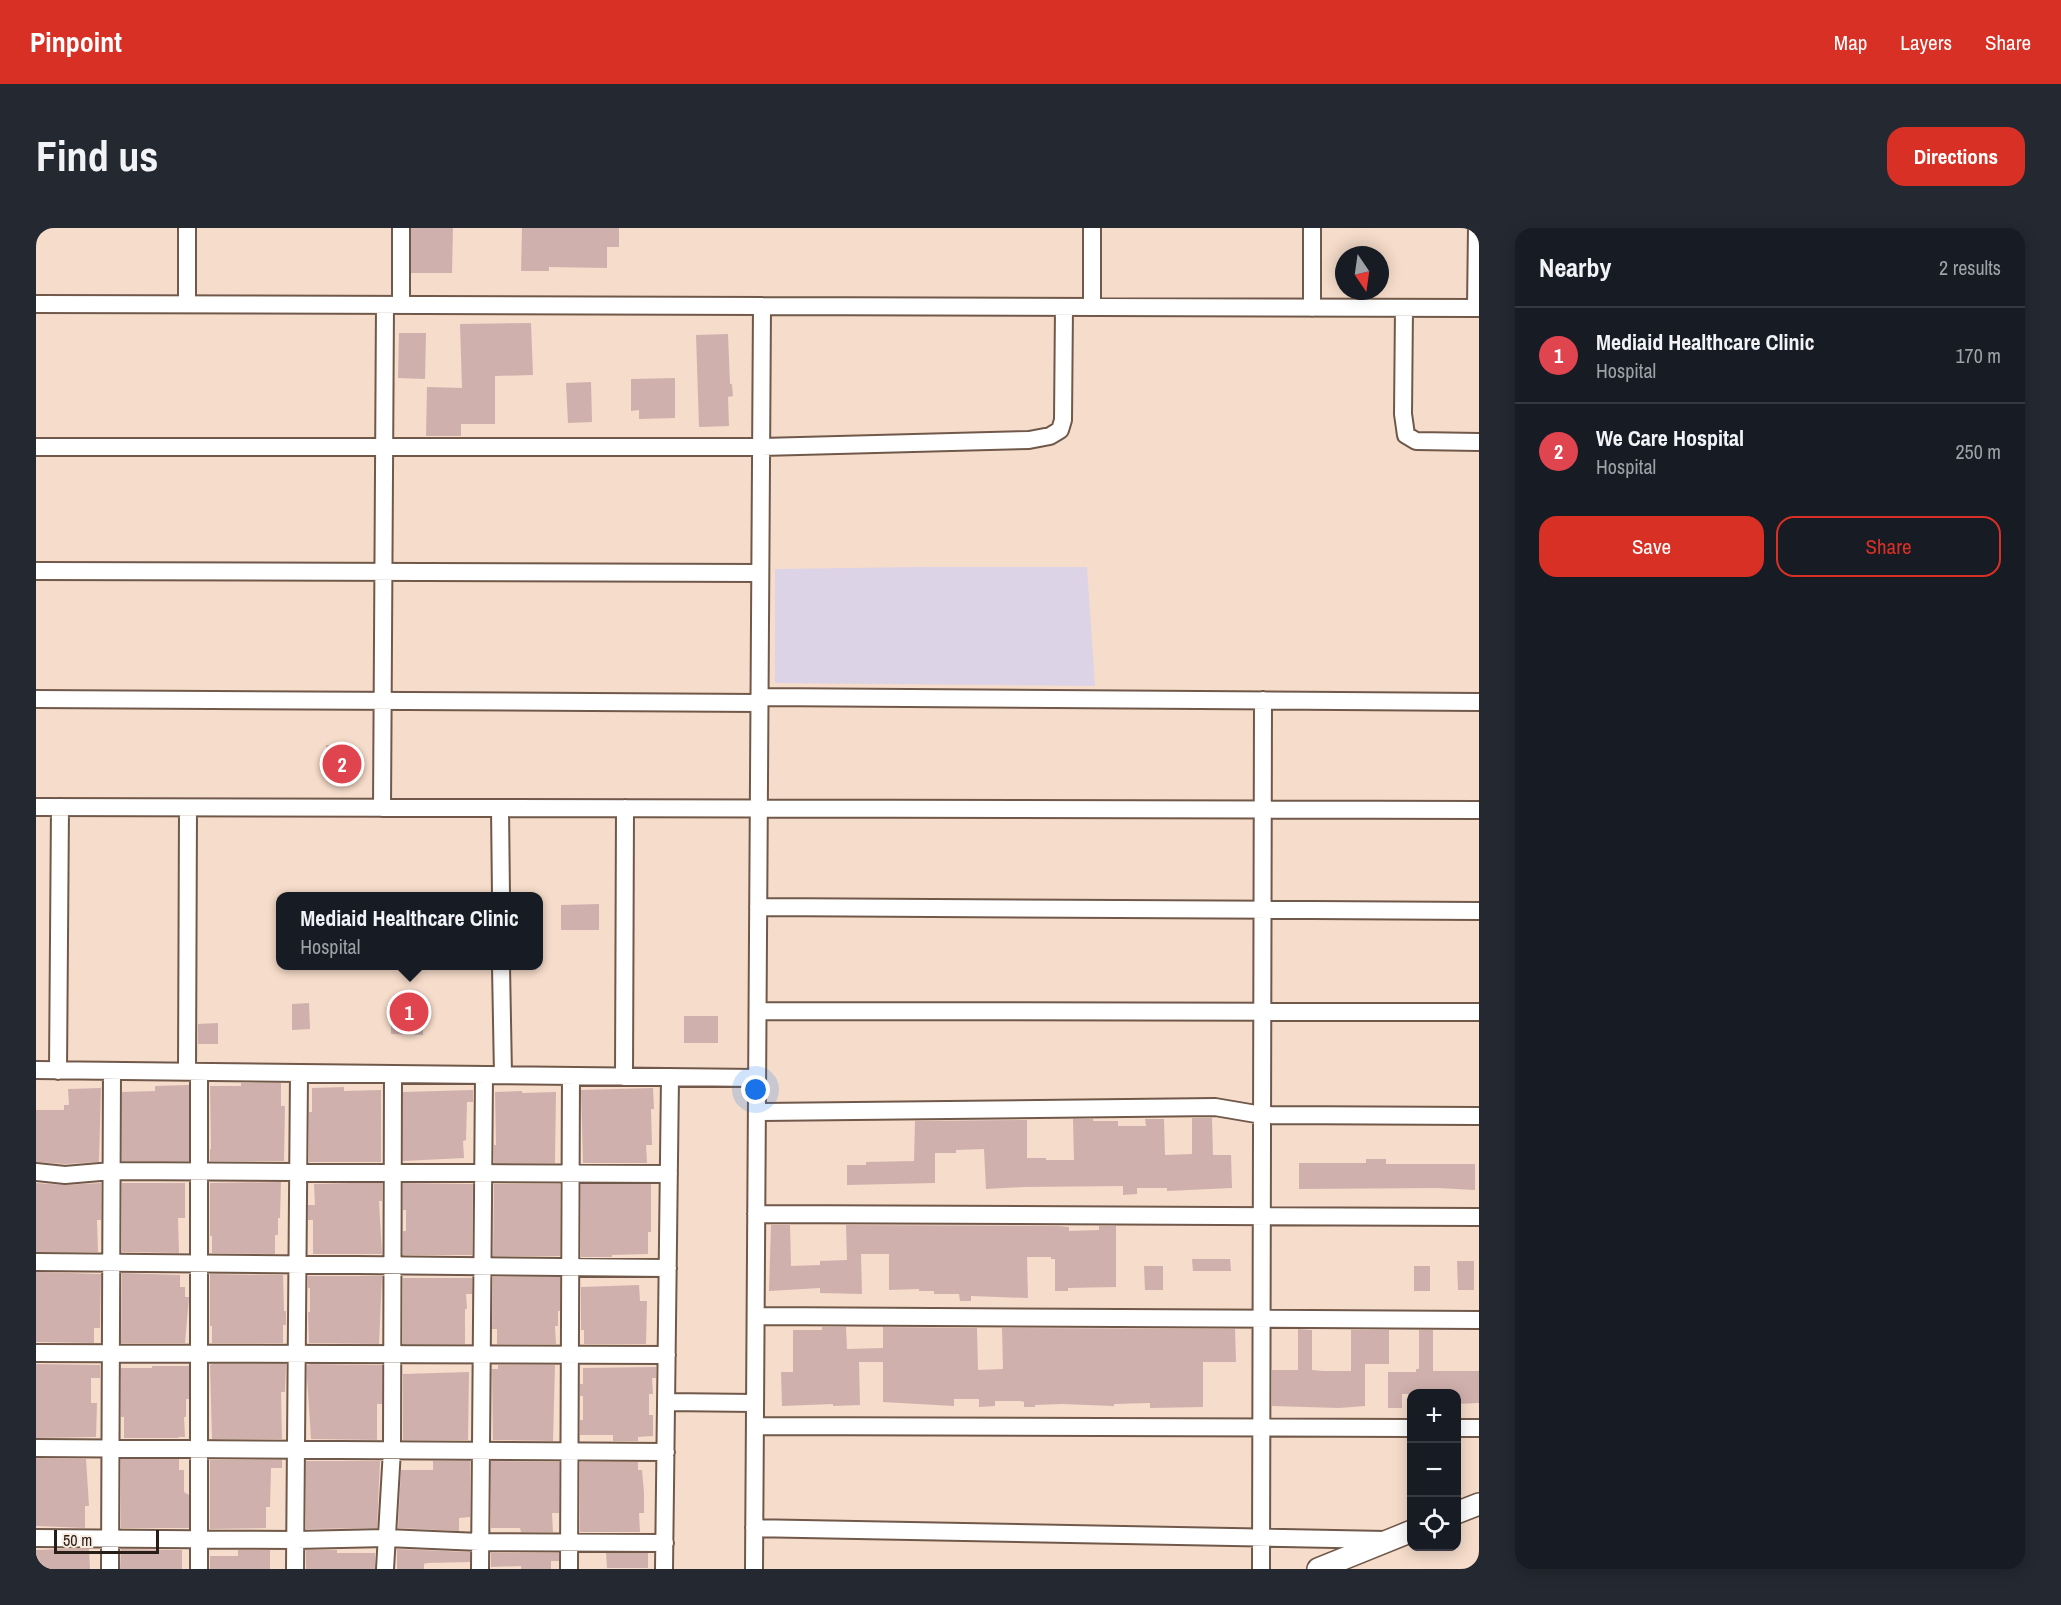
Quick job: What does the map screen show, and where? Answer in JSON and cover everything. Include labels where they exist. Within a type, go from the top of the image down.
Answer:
[{"type":"main road","points":[[1461,1511],[1479,1504]]},
{"type":"main road","points":[[1318,1569],[1407,1533]]},
{"type":"street","points":[[187,228],[187,304]]},
{"type":"street","points":[[382,808],[384,447],[393,305],[401,228]]},
{"type":"street","points":[[1092,228],[1092,307]]},
{"type":"street","points":[[1312,228],[1312,308]]},
{"type":"street","points":[[36,304],[1478,308],[1477,228]]},
{"type":"street","points":[[754,1569],[762,306]]},
{"type":"street","points":[[36,447],[761,447],[1029,440],[1050,436],[1060,430],[1063,420],[1064,307]]},
{"type":"street","points":[[1404,308],[1403,414],[1406,435],[1416,441],[1479,442]]},
{"type":"street","points":[[36,571],[760,573]]},
{"type":"street","points":[[36,699],[1479,702]]},
{"type":"street","points":[[1261,1569],[1263,700]]},
{"type":"street","points":[[36,807],[1479,810]]},
{"type":"street","points":[[58,1071],[60,807]]},
{"type":"street","points":[[188,808],[193,1072],[199,1171],[199,1569]]},
{"type":"street","points":[[500,808],[501,892]]},
{"type":"street","points":[[624,1077],[625,808]]},
{"type":"street","points":[[758,907],[1479,911]]},
{"type":"street","points":[[501,970],[503,1075]]},
{"type":"street","points":[[758,1011],[1479,1012]]},
{"type":"street","points":[[36,1071],[757,1078]]},
{"type":"street","points":[[110,1569],[112,1071]]},
{"type":"street","points":[[295,1569],[299,1073]]},
{"type":"street","points":[[385,1569],[392,1450],[393,1074]]},
{"type":"street","points":[[480,1569],[484,1075]]},
{"type":"street","points":[[569,1569],[571,1076]]},
{"type":"street","points":[[664,1569],[670,1077]]},
{"type":"street","points":[[757,1112],[1215,1107],[1262,1115],[1479,1116]]},
{"type":"street","points":[[36,1172],[65,1175],[112,1171],[669,1174]]},
{"type":"street","points":[[756,1214],[1479,1217]]},
{"type":"street","points":[[36,1262],[668,1268]]},
{"type":"street","points":[[756,1316],[1479,1320]]},
{"type":"street","points":[[36,1353],[667,1355]]},
{"type":"street","points":[[666,1402],[755,1403]]},
{"type":"street","points":[[755,1426],[1407,1428]]},
{"type":"street","points":[[1461,1428],[1479,1428]]},
{"type":"street","points":[[36,1448],[666,1452]]},
{"type":"street","points":[[754,1528],[1390,1540]]},
{"type":"street","points":[[36,1538],[296,1540],[386,1538],[480,1542],[665,1543]]},
{"type":"shaded area","points":[[1087,567],[1095,686],[775,683],[775,569]]},
{"type":"building","points":[[411,228],[453,228],[452,273],[411,273]]},
{"type":"building","points":[[522,228],[619,228],[619,247],[607,247],[607,268],[549,267],[549,271],[521,271]]},
{"type":"building","points":[[531,323],[533,375],[495,376],[495,424],[461,424],[461,436],[426,436],[427,387],[462,388],[460,324]]},
{"type":"building","points":[[399,333],[426,333],[425,379],[398,378]]},
{"type":"building","points":[[728,334],[730,384],[732,384],[733,396],[728,397],[729,426],[699,427],[696,335]]},
{"type":"building","points":[[675,378],[675,418],[639,419],[639,410],[631,411],[631,379]]},
{"type":"building","points":[[591,382],[592,422],[568,423],[566,383]]},
{"type":"building","points":[[326,745],[351,746],[349,772],[325,771]]},
{"type":"building","points":[[599,904],[599,930],[561,930],[561,905]]},
{"type":"building","points":[[309,1003],[310,1029],[292,1030],[292,1004]]},
{"type":"building","points":[[391,1005],[423,1005],[423,1035],[391,1034]]},
{"type":"building","points":[[684,1016],[718,1016],[718,1043],[684,1043]]},
{"type":"building","points":[[218,1023],[218,1044],[198,1044],[198,1024]]},
{"type":"building","points":[[241,1083],[281,1083],[281,1106],[285,1106],[284,1161],[210,1161],[210,1086],[241,1086]]},
{"type":"building","points":[[189,1085],[189,1161],[122,1161],[122,1092],[155,1091],[155,1086]]},
{"type":"building","points":[[344,1087],[344,1091],[381,1090],[381,1162],[309,1162],[309,1112],[312,1112],[312,1088]]},
{"type":"building","points":[[101,1088],[99,1162],[65,1164],[36,1162],[36,1110],[64,1110],[64,1105],[69,1105],[68,1089]]},
{"type":"building","points":[[653,1088],[652,1145],[646,1145],[647,1163],[583,1163],[581,1090]]},
{"type":"building","points":[[473,1090],[473,1102],[467,1102],[466,1140],[463,1141],[464,1158],[403,1161],[403,1092]]},
{"type":"building","points":[[522,1091],[522,1093],[556,1092],[555,1163],[494,1163],[495,1092]]},
{"type":"building","points":[[1192,1118],[1212,1118],[1213,1155],[1231,1155],[1232,1188],[1167,1191],[1167,1188],[1137,1188],[1137,1194],[1123,1195],[1123,1186],[986,1189],[984,1149],[935,1153],[935,1183],[847,1185],[847,1165],[866,1165],[866,1162],[914,1161],[915,1121],[1027,1120],[1027,1158],[1074,1160],[1073,1119],[1118,1121],[1118,1126],[1146,1126],[1145,1119],[1164,1119],[1165,1155],[1192,1154]]},
{"type":"building","points":[[1366,1159],[1386,1159],[1386,1164],[1475,1164],[1475,1190],[1299,1189],[1299,1163],[1366,1163]]},
{"type":"building","points":[[281,1182],[280,1218],[278,1218],[278,1235],[275,1235],[275,1254],[212,1253],[210,1183]]},
{"type":"building","points":[[36,1183],[64,1185],[101,1183],[101,1220],[97,1220],[98,1252],[36,1252]]},
{"type":"building","points":[[122,1183],[185,1183],[185,1218],[178,1218],[179,1253],[122,1252]]},
{"type":"building","points":[[382,1183],[382,1201],[379,1201],[382,1254],[313,1254],[313,1220],[308,1220],[308,1205],[315,1205],[314,1184]]},
{"type":"building","points":[[403,1183],[473,1184],[472,1255],[403,1255],[406,1210],[403,1210]]},
{"type":"building","points":[[494,1184],[560,1184],[560,1256],[493,1256]]},
{"type":"building","points":[[581,1184],[651,1184],[651,1232],[648,1232],[648,1254],[581,1257]]},
{"type":"building","points":[[771,1225],[790,1225],[791,1266],[820,1265],[820,1261],[847,1260],[846,1225],[1058,1226],[1069,1227],[1069,1231],[1099,1230],[1099,1226],[1116,1226],[1116,1287],[1068,1288],[1068,1291],[1055,1291],[1055,1259],[1027,1257],[1028,1298],[971,1296],[971,1301],[960,1301],[959,1294],[934,1294],[934,1291],[919,1291],[919,1289],[889,1290],[889,1254],[861,1254],[862,1294],[820,1293],[820,1288],[769,1291]]},
{"type":"building","points":[[1192,1259],[1230,1259],[1231,1271],[1193,1271]]},
{"type":"building","points":[[1457,1261],[1474,1261],[1474,1290],[1458,1290]]},
{"type":"building","points":[[1144,1266],[1163,1266],[1163,1290],[1145,1290]]},
{"type":"building","points":[[1414,1266],[1430,1266],[1430,1291],[1414,1291]]},
{"type":"building","points":[[36,1272],[101,1274],[100,1328],[94,1328],[94,1343],[36,1342]]},
{"type":"building","points":[[122,1273],[180,1275],[180,1287],[185,1287],[185,1297],[189,1297],[185,1343],[121,1343]]},
{"type":"building","points":[[210,1274],[283,1275],[286,1325],[283,1325],[283,1343],[212,1343]]},
{"type":"building","points":[[308,1276],[382,1276],[379,1344],[309,1343],[310,1288],[308,1288]]},
{"type":"building","points":[[493,1277],[560,1277],[560,1311],[558,1311],[558,1326],[555,1326],[556,1344],[497,1344],[497,1329],[492,1329]]},
{"type":"building","points":[[403,1278],[472,1278],[472,1294],[466,1294],[465,1344],[403,1344]]},
{"type":"building","points":[[639,1285],[640,1301],[647,1301],[646,1344],[584,1344],[584,1330],[581,1330],[581,1287]]},
{"type":"building","points":[[822,1327],[846,1327],[847,1349],[883,1348],[883,1327],[977,1328],[978,1370],[1003,1369],[1002,1328],[1235,1329],[1236,1362],[1203,1362],[1203,1407],[1150,1408],[1150,1403],[1114,1404],[1114,1406],[1062,1404],[1024,1407],[1024,1402],[1021,1401],[995,1401],[995,1406],[979,1407],[979,1399],[954,1399],[954,1406],[883,1402],[883,1362],[859,1362],[860,1405],[782,1406],[781,1372],[793,1372],[793,1330],[822,1330]]},
{"type":"building","points":[[1298,1329],[1312,1330],[1312,1370],[1324,1371],[1351,1371],[1351,1330],[1389,1330],[1389,1364],[1365,1364],[1365,1406],[1339,1408],[1272,1406],[1272,1370],[1298,1370]]},
{"type":"building","points":[[1419,1330],[1433,1330],[1433,1371],[1479,1371],[1479,1403],[1461,1404],[1461,1389],[1407,1389],[1407,1394],[1402,1394],[1402,1408],[1388,1408],[1388,1372],[1416,1372],[1416,1369],[1419,1369]]},
{"type":"building","points":[[36,1364],[100,1365],[100,1378],[91,1378],[91,1403],[97,1403],[96,1437],[36,1438]]},
{"type":"building","points":[[286,1364],[285,1392],[281,1392],[282,1439],[212,1439],[210,1365]]},
{"type":"building","points":[[307,1365],[382,1365],[382,1404],[377,1404],[377,1440],[311,1439],[307,1377]]},
{"type":"building","points":[[498,1365],[555,1365],[553,1441],[493,1440],[492,1369],[498,1369]]},
{"type":"building","points":[[152,1366],[189,1366],[189,1399],[186,1399],[186,1417],[184,1417],[185,1437],[124,1438],[124,1417],[121,1417],[121,1368],[152,1368]]},
{"type":"building","points":[[656,1367],[656,1378],[652,1378],[653,1394],[649,1394],[649,1415],[653,1415],[653,1436],[638,1437],[638,1441],[613,1441],[613,1435],[580,1435],[580,1420],[583,1420],[583,1396],[580,1396],[580,1384],[583,1384],[583,1368]]},
{"type":"building","points":[[469,1372],[468,1440],[403,1440],[403,1374]]},
{"type":"building","points":[[36,1458],[86,1459],[89,1506],[85,1506],[85,1528],[36,1526]]},
{"type":"building","points":[[121,1459],[179,1459],[179,1470],[184,1470],[184,1492],[189,1495],[189,1528],[121,1528]]},
{"type":"building","points":[[210,1460],[282,1460],[282,1468],[271,1468],[270,1507],[266,1507],[266,1528],[210,1529]]},
{"type":"building","points":[[306,1461],[380,1461],[377,1528],[306,1529]]},
{"type":"building","points":[[433,1461],[470,1461],[470,1517],[459,1518],[459,1531],[398,1528],[401,1470],[433,1470]]},
{"type":"building","points":[[491,1461],[559,1462],[559,1513],[552,1513],[553,1532],[521,1532],[520,1528],[491,1528]]},
{"type":"building","points":[[580,1462],[638,1462],[638,1470],[642,1470],[644,1493],[644,1513],[639,1513],[640,1532],[580,1532]]},
{"type":"building","points":[[89,1549],[90,1569],[36,1569],[36,1550]]},
{"type":"building","points":[[121,1549],[182,1550],[182,1569],[120,1569]]},
{"type":"building","points":[[397,1549],[470,1552],[470,1562],[427,1563],[424,1564],[424,1569],[397,1569]]},
{"type":"building","points":[[238,1550],[270,1550],[270,1569],[210,1569],[210,1556],[238,1556]]},
{"type":"building","points":[[306,1550],[375,1553],[375,1569],[306,1569]]},
{"type":"building","points":[[491,1553],[559,1553],[559,1561],[551,1561],[551,1569],[521,1569],[521,1566],[491,1567]]},
{"type":"building","points":[[606,1553],[648,1553],[648,1568],[607,1568]]},
{"type":"place","name":"We Care Hospital","points":[[342,764]]},
{"type":"place","name":"Mediaid Healthcare Clinic","points":[[409,1012]]}]
